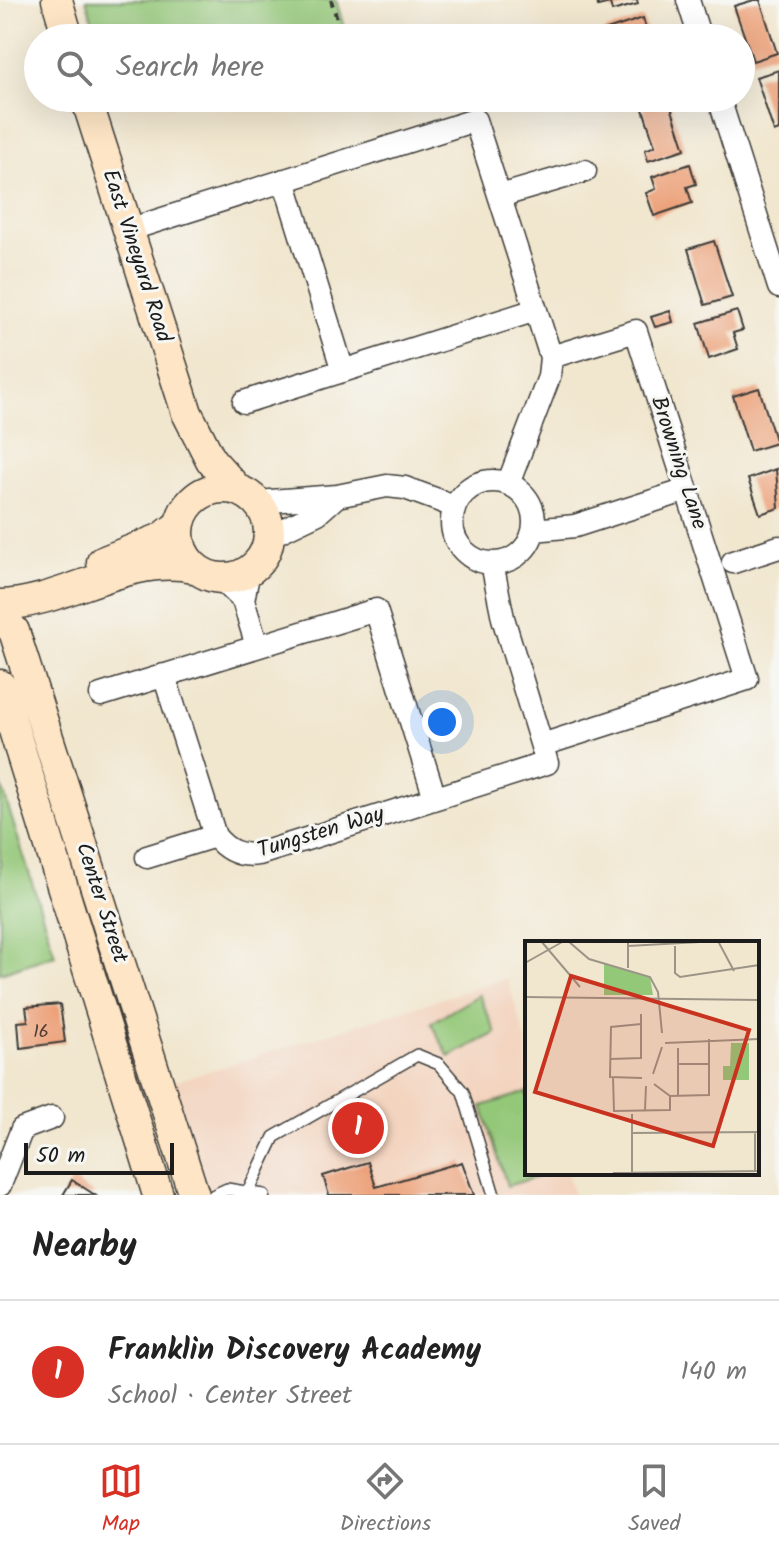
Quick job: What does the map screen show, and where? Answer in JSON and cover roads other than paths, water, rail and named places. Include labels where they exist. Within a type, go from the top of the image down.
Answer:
[{"type":"street","points":[[57,0],[64,24]]},
{"type":"street","points":[[688,0],[696,24]]},
{"type":"street","name":"East Vineyard Road","points":[[90,112],[187,413],[211,460],[247,496]]},
{"type":"street","points":[[723,112],[779,287]]},
{"type":"street","points":[[128,230],[475,120],[551,357],[549,377],[508,484]]},
{"type":"street","points":[[500,196],[585,171]]},
{"type":"street","points":[[284,180],[343,371]]},
{"type":"street","points":[[244,402],[536,310]]},
{"type":"street","name":"Browning Lane","points":[[551,357],[636,331],[747,679]]},
{"type":"street","name":"East Vineyard Road","points":[[182,518],[194,471],[187,413]]},
{"type":"street","points":[[479,483],[508,484],[525,495],[532,505],[534,530],[523,552],[513,559],[492,563],[477,560],[458,544],[453,533],[454,506],[469,488],[479,483]]},
{"type":"street","points":[[0,603],[48,579],[115,558],[162,538],[182,518],[194,499],[208,491],[247,496],[337,496],[387,486],[405,488],[454,506]]},
{"type":"street","points":[[534,530],[575,526],[687,490]]},
{"type":"street","points":[[227,579],[266,550],[270,536],[268,522],[247,496]]},
{"type":"street","points":[[270,536],[318,513],[337,496]]},
{"type":"street","points":[[182,518],[184,555],[227,579],[257,646]]},
{"type":"street","points":[[733,562],[779,547]]},
{"type":"street","points":[[0,603],[29,604],[126,571],[174,563],[227,579]]},
{"type":"street","points":[[492,563],[503,618],[545,754]]},
{"type":"street","points":[[101,695],[376,610],[435,798]]},
{"type":"street","name":"Center Street","points":[[0,616],[14,631],[194,1195]]},
{"type":"street","points":[[147,857],[215,836],[164,675]]},
{"type":"street","name":"Tungsten Way","points":[[215,836],[234,852],[259,854],[435,798],[747,679]]},
{"type":"street","name":"Center Street","points":[[0,685],[158,1195]]},
{"type":"street","points":[[0,1185],[22,1129],[52,1118]]},
{"type":"lane","points":[[249,1190],[274,1137],[417,1055],[439,1064],[463,1092],[494,1195]]},
{"type":"lane","points":[[214,1195],[227,1189],[249,1190],[264,1195]]},
{"type":"place","name":"Franklin Discovery Academy","points":[[358,1128]]}]
